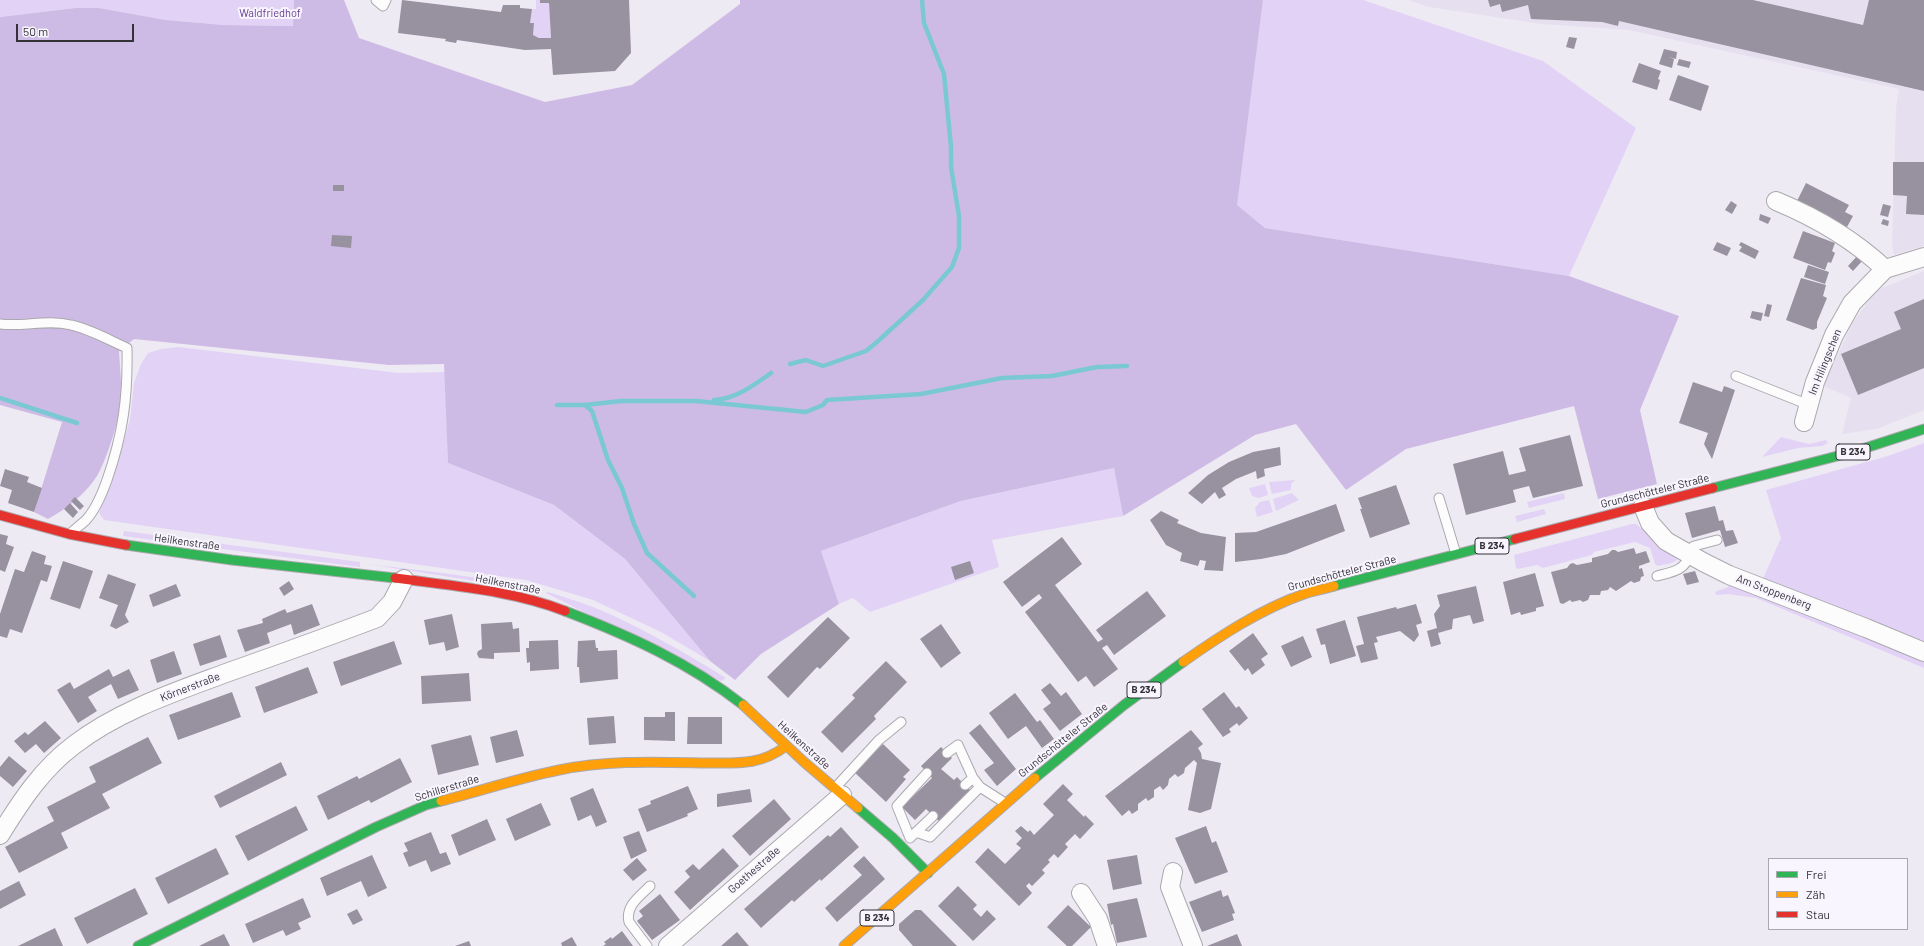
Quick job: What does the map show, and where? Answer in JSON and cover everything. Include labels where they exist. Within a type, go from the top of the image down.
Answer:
[{"type":"street","points":[[1776,201],[1828,225],[1851,240],[1885,270]]},
{"type":"street","name":"Im Hilingschen","points":[[1806,413],[1815,382],[1834,335],[1852,303],[1885,270],[1924,257]]},
{"type":"street","name":"Grundschötteler Straße","points":[[844,946],[1100,724],[1158,680],[1243,622],[1266,610],[1304,594],[1853,452],[1924,429]]},
{"type":"street","name":"Am Stoppenberg","points":[[1643,506],[1650,523],[1656,531],[1666,541],[1688,554],[1729,575],[1860,625],[1924,652]]},
{"type":"street","name":"Heilkenstraße","points":[[0,515],[69,534],[119,544],[232,560],[404,579],[474,589],[539,601],[604,626],[672,657],[723,690],[748,710],[786,746],[901,846],[928,873]]},
{"type":"street","name":"Körnerstraße","points":[[0,835],[30,788],[43,773],[74,745],[108,723],[142,706],[187,687],[377,618],[392,602],[404,579]]},
{"type":"street","name":"Schillerstraße","points":[[138,946],[376,827],[426,805],[559,770],[602,764],[636,762],[744,763],[762,760],[777,754],[786,746]]},
{"type":"street","name":"Goethestraße","points":[[668,946],[838,792]]},
{"type":"street","points":[[1173,872],[1170,887],[1193,946]]},
{"type":"street","points":[[1081,893],[1098,919],[1107,946]]},
{"type":"lane","points":[[376,0],[383,6],[386,0]]},
{"type":"lane","points":[[0,324],[15,326],[53,323],[70,324],[128,348],[128,380],[124,418],[112,464],[98,502],[86,520],[69,534]]},
{"type":"lane","points":[[1736,376],[1806,413]]},
{"type":"lane","points":[[1439,498],[1457,555]]},
{"type":"lane","points":[[1657,576],[1680,570],[1684,567],[1688,554],[1694,546],[1717,540]]},
{"type":"lane","points":[[838,792],[853,767],[879,740],[901,722]]},
{"type":"lane","points":[[947,753],[958,745],[973,778],[980,786],[1006,804]]},
{"type":"lane","points":[[913,835],[897,806],[927,773]]},
{"type":"lane","points":[[965,785],[973,778]]},
{"type":"lane","points":[[913,835],[930,838],[980,786]]},
{"type":"lane","points":[[901,846],[933,816]]},
{"type":"lane","points":[[647,946],[632,927],[628,918],[630,907],[650,886]]},
{"type":"shaded area","points":[[294,0],[344,0],[359,38],[545,102],[632,85],[740,4],[740,0],[1263,0],[1237,205],[1265,228],[1569,276],[1679,316],[1640,410],[1657,484],[1598,499],[1574,406],[1406,449],[1346,490],[1296,424],[1255,435],[1123,516],[1114,468],[961,501],[821,551],[839,604],[761,654],[735,680],[710,661],[625,559],[554,505],[448,463],[444,364],[389,365],[134,339],[119,351],[121,403],[118,420],[99,473],[91,485],[80,496],[67,507],[48,519],[34,512],[62,422],[0,405],[0,17],[75,8],[99,8],[166,20],[224,25],[293,26]]},
{"type":"shaded area","points":[[1408,0],[1924,0],[1924,246],[1894,255],[1892,244],[1896,108],[1899,89],[1629,30],[1541,24],[1429,7]]},
{"type":"shaded area","points":[[1924,271],[1924,410],[1877,429],[1842,434],[1851,398],[1823,386],[1853,322],[1877,290]]},
{"type":"green space","name":"Waldfriedhof","points":[[0,0],[294,0],[294,26],[224,25],[166,20],[99,8],[75,8],[0,17]]},
{"type":"green space","points":[[536,0],[540,0],[540,3],[549,3],[551,38],[539,38],[533,35],[534,23],[530,23],[532,9],[536,9]]},
{"type":"green space","points":[[1263,0],[1363,0],[1543,61],[1636,128],[1569,276],[1265,228],[1236,205]]},
{"type":"green space","points":[[178,347],[399,373],[446,372],[448,463],[554,505],[625,559],[710,661],[661,632],[593,600],[526,580],[104,520],[99,513],[118,462],[130,419],[134,383],[141,364],[148,353],[161,349]]},
{"type":"green space","points":[[1781,437],[1809,444],[1826,440],[1828,443],[1822,446],[1798,448],[1762,457]]},
{"type":"green space","points":[[1924,443],[1924,649],[1761,583],[1781,538],[1766,490],[1888,456]]},
{"type":"green space","points":[[1114,468],[1123,516],[992,540],[999,567],[870,612],[853,598],[839,604],[821,551],[961,501]]},
{"type":"green space","points":[[1295,480],[1291,484],[1291,490],[1272,494],[1269,482]]},
{"type":"green space","points":[[1265,484],[1268,495],[1259,498],[1252,496],[1249,488]]},
{"type":"green space","points":[[1292,493],[1299,500],[1276,511],[1273,499]]},
{"type":"green space","points":[[1564,493],[1565,499],[1529,508],[1527,502]]},
{"type":"green space","points":[[1269,500],[1273,512],[1257,517],[1255,508],[1260,502]]},
{"type":"green space","points":[[1544,509],[1546,514],[1517,522],[1515,516]]},
{"type":"green space","points":[[1636,524],[1679,558],[1672,563],[1658,566],[1655,564],[1650,548],[1635,542],[1594,552],[1592,555],[1543,568],[1537,565],[1518,569],[1516,568],[1514,555]]},
{"type":"green space","points":[[124,531],[360,562],[360,567],[123,536]]},
{"type":"green space","points":[[367,564],[473,577],[515,584],[539,591]]},
{"type":"green space","points":[[1726,576],[1924,656],[1924,668],[1756,598],[1728,594],[1716,595],[1715,592],[1728,587]]},
{"type":"green space","points":[[548,592],[591,606],[621,619],[667,643],[726,678],[721,681],[546,593]]},
{"type":"building","points":[[402,0],[501,12],[503,5],[520,5],[520,8],[532,9],[530,23],[534,23],[533,35],[539,38],[551,38],[549,3],[540,3],[540,0],[629,0],[631,53],[615,71],[553,75],[551,49],[525,50],[457,40],[456,43],[445,41],[446,39],[398,33]]},
{"type":"building","points":[[1488,0],[1753,0],[1863,25],[1869,0],[1924,0],[1924,91],[1619,21],[1618,26],[1602,22],[1531,19],[1528,5],[1502,12],[1500,4],[1490,7]]},
{"type":"building","points":[[1569,37],[1577,38],[1574,49],[1566,47]]},
{"type":"building","points":[[1664,49],[1677,52],[1676,59],[1669,57],[1674,59],[1672,68],[1659,64]]},
{"type":"building","points":[[1679,59],[1691,62],[1689,68],[1677,65]]},
{"type":"building","points":[[1639,63],[1661,71],[1658,79],[1660,80],[1657,90],[1632,82]]},
{"type":"building","points":[[1678,75],[1709,86],[1701,111],[1669,100]]},
{"type":"building","points":[[1893,162],[1924,162],[1924,215],[1906,214],[1907,196],[1893,195]]},
{"type":"building","points":[[1806,183],[1849,205],[1845,212],[1853,216],[1847,227],[1796,203]]},
{"type":"building","points":[[333,185],[344,185],[344,191],[333,191]]},
{"type":"building","points":[[1731,201],[1737,205],[1732,214],[1725,210]]},
{"type":"building","points":[[1883,204],[1891,206],[1888,217],[1880,215]]},
{"type":"building","points":[[1760,214],[1771,218],[1768,224],[1759,220]]},
{"type":"building","points":[[1883,219],[1889,221],[1888,226],[1881,224]]},
{"type":"building","points":[[1803,231],[1835,243],[1832,251],[1835,253],[1831,263],[1828,262],[1825,270],[1793,258]]},
{"type":"building","points":[[332,235],[352,236],[351,248],[331,246]]},
{"type":"building","points":[[1717,242],[1731,248],[1727,256],[1713,250]]},
{"type":"building","points":[[1741,242],[1759,251],[1755,259],[1739,251],[1742,247],[1739,245]]},
{"type":"building","points":[[1859,254],[1864,259],[1853,271],[1848,266]]},
{"type":"building","points":[[1808,265],[1829,272],[1825,284],[1804,277]]},
{"type":"building","points":[[1801,278],[1826,285],[1823,296],[1827,298],[1817,322],[1817,328],[1813,330],[1786,320]]},
{"type":"building","points":[[1924,299],[1924,368],[1858,395],[1841,354],[1901,329],[1894,312]]},
{"type":"building","points":[[1767,304],[1772,305],[1769,317],[1764,316]]},
{"type":"building","points":[[1752,311],[1763,313],[1761,321],[1750,318]]},
{"type":"building","points":[[1693,382],[1722,392],[1724,386],[1735,390],[1712,459],[1704,444],[1708,433],[1679,423]]},
{"type":"building","points":[[1570,435],[1583,486],[1533,498],[1529,486],[1513,490],[1516,502],[1466,515],[1453,464],[1503,451],[1509,475],[1526,471],[1519,448]]},
{"type":"building","points":[[1280,447],[1281,465],[1264,469],[1265,476],[1257,479],[1256,471],[1236,479],[1222,488],[1226,495],[1219,499],[1215,492],[1202,504],[1188,493],[1208,475],[1229,462],[1253,452]]},
{"type":"building","points":[[5,469],[29,477],[27,482],[42,488],[34,512],[8,503],[12,490],[0,486]]},
{"type":"building","points":[[1396,485],[1410,524],[1370,538],[1360,509],[1362,509],[1358,498]]},
{"type":"building","points":[[75,497],[84,506],[80,510],[71,501]]},
{"type":"building","points":[[70,503],[78,512],[73,518],[64,509]]},
{"type":"building","points":[[1336,504],[1345,531],[1286,554],[1235,562],[1235,533],[1256,532]]},
{"type":"building","points":[[1715,506],[1719,521],[1723,520],[1726,531],[1733,530],[1738,543],[1725,547],[1720,530],[1692,538],[1685,513]]},
{"type":"building","points":[[1161,511],[1179,520],[1177,523],[1201,533],[1226,537],[1223,571],[1204,570],[1206,561],[1200,560],[1198,566],[1180,561],[1182,553],[1166,545],[1150,520]]},
{"type":"building","points":[[0,534],[8,536],[6,544],[14,547],[5,572],[0,570]]},
{"type":"building","points":[[1062,537],[1082,564],[1055,585],[1098,642],[1103,639],[1096,630],[1147,591],[1166,616],[1114,655],[1107,645],[1102,648],[1118,669],[1094,687],[1086,676],[1078,682],[1025,612],[1042,598],[1039,594],[1022,607],[1003,582]]},
{"type":"building","points":[[1634,548],[1636,554],[1646,551],[1650,562],[1639,566],[1639,569],[1642,568],[1644,576],[1641,577],[1640,581],[1634,583],[1631,581],[1616,591],[1610,587],[1608,590],[1601,591],[1600,595],[1590,595],[1588,600],[1583,602],[1580,600],[1572,602],[1570,600],[1563,604],[1560,603],[1551,572],[1567,568],[1573,563],[1577,565],[1592,562],[1592,558],[1608,554],[1612,550],[1618,552]]},
{"type":"building","points":[[32,551],[46,556],[44,564],[52,566],[47,582],[41,580],[22,633],[10,629],[7,638],[0,636],[0,614],[15,569],[24,572]]},
{"type":"building","points":[[63,561],[93,571],[80,609],[50,599]]},
{"type":"building","points":[[970,561],[974,573],[955,580],[951,567]]},
{"type":"building","points":[[1695,571],[1699,582],[1687,585],[1683,574]]},
{"type":"building","points":[[1535,573],[1544,606],[1536,608],[1536,611],[1521,615],[1520,612],[1511,615],[1503,582]]},
{"type":"building","points":[[108,574],[136,584],[125,615],[129,622],[116,629],[110,626],[118,605],[99,598]]},
{"type":"building","points":[[289,581],[294,589],[284,596],[279,588]]},
{"type":"building","points":[[176,584],[181,596],[153,607],[149,595]]},
{"type":"building","points":[[1476,586],[1484,621],[1473,624],[1470,615],[1453,619],[1452,629],[1438,633],[1441,644],[1431,647],[1427,631],[1437,628],[1434,614],[1440,606],[1437,595]]},
{"type":"building","points":[[312,604],[320,625],[294,635],[291,624],[267,633],[270,643],[245,652],[237,630],[263,623],[262,619],[285,609],[287,613]]},
{"type":"building","points":[[1416,604],[1422,623],[1416,625],[1419,635],[1414,642],[1400,631],[1376,637],[1378,642],[1374,643],[1378,659],[1361,663],[1356,646],[1364,644],[1357,617],[1396,607],[1397,609]]},
{"type":"building","points":[[452,614],[459,647],[446,651],[444,642],[429,645],[424,620]]},
{"type":"building","points":[[828,617],[850,638],[820,669],[817,667],[788,698],[767,677]]},
{"type":"building","points":[[1345,620],[1356,656],[1330,664],[1325,644],[1321,645],[1316,629]]},
{"type":"building","points":[[512,622],[513,629],[519,628],[520,652],[494,653],[494,659],[479,658],[477,654],[478,651],[482,649],[481,624]]},
{"type":"building","points":[[941,624],[961,653],[941,668],[920,639]]},
{"type":"building","points":[[1253,633],[1268,654],[1261,659],[1265,665],[1252,675],[1248,668],[1245,671],[1229,651]]},
{"type":"building","points":[[220,635],[227,657],[200,666],[193,644]]},
{"type":"building","points":[[1303,636],[1312,657],[1291,667],[1281,646]]},
{"type":"building","points":[[558,640],[559,669],[530,671],[530,662],[527,663],[526,648],[529,648],[529,641]]},
{"type":"building","points":[[595,640],[598,651],[617,650],[618,679],[580,683],[579,667],[577,667],[578,641]]},
{"type":"building","points":[[394,641],[402,664],[341,686],[333,662]]},
{"type":"building","points":[[174,651],[182,674],[157,683],[150,660]]},
{"type":"building","points":[[886,661],[907,682],[874,716],[876,719],[842,753],[821,732],[855,698],[852,695]]},
{"type":"building","points":[[308,667],[318,693],[264,713],[255,687]]},
{"type":"building","points":[[109,669],[113,677],[129,669],[139,690],[118,699],[111,684],[88,697],[97,711],[78,723],[57,690],[70,682],[74,689]]},
{"type":"building","points":[[469,673],[471,701],[422,704],[421,676]]},
{"type":"building","points":[[1050,683],[1061,696],[1066,692],[1082,714],[1060,731],[1043,709],[1051,703],[1041,690]]},
{"type":"building","points":[[232,692],[241,717],[178,740],[169,715]]},
{"type":"building","points":[[1224,692],[1236,708],[1239,706],[1248,718],[1239,726],[1237,723],[1229,729],[1231,732],[1223,737],[1202,709]]},
{"type":"building","points":[[1015,693],[1037,722],[1040,720],[1054,739],[1042,748],[1026,726],[1008,739],[989,713]]},
{"type":"building","points":[[665,712],[675,712],[675,741],[644,740],[644,717],[665,717]]},
{"type":"building","points":[[614,716],[616,743],[589,745],[587,718]]},
{"type":"building","points":[[688,717],[722,717],[722,744],[687,744]]},
{"type":"building","points":[[45,721],[61,738],[44,753],[36,744],[25,753],[14,741],[25,732],[28,735]]},
{"type":"building","points":[[980,724],[1016,769],[997,786],[984,770],[994,763],[969,733]]},
{"type":"building","points":[[517,730],[524,756],[496,763],[490,737]]},
{"type":"building","points":[[1191,730],[1203,744],[1198,748],[1202,759],[1221,763],[1211,809],[1200,813],[1188,810],[1197,763],[1194,760],[1185,768],[1184,773],[1178,777],[1175,774],[1169,779],[1168,785],[1163,790],[1160,786],[1154,790],[1154,797],[1148,801],[1146,798],[1138,804],[1138,810],[1132,814],[1129,810],[1122,816],[1105,796]]},
{"type":"building","points":[[471,735],[479,765],[438,775],[431,745]]},
{"type":"building","points":[[148,737],[162,763],[102,794],[110,808],[61,833],[68,848],[19,873],[5,847],[54,821],[47,807],[96,782],[89,767]]},
{"type":"building","points":[[883,744],[910,770],[903,777],[906,779],[886,802],[852,770],[866,760]]},
{"type":"building","points":[[941,747],[952,758],[941,769],[954,780],[957,777],[972,792],[942,824],[926,809],[915,820],[902,807],[932,778],[921,766]]},
{"type":"building","points":[[9,756],[27,771],[13,787],[0,776],[0,767]]},
{"type":"building","points":[[400,758],[412,782],[371,803],[369,800],[328,820],[317,796],[357,776],[359,779]]},
{"type":"building","points":[[281,762],[287,775],[220,808],[214,796]]},
{"type":"building","points":[[1063,784],[1073,794],[1067,800],[1084,817],[1085,815],[1094,824],[1080,839],[1075,834],[1065,844],[1068,847],[1058,858],[1054,854],[1048,860],[1050,862],[1042,870],[1045,873],[1032,886],[1029,883],[1026,886],[1032,893],[1019,906],[975,862],[988,848],[1005,864],[1021,848],[1016,844],[1022,838],[1015,831],[1021,826],[1028,832],[1030,830],[1034,835],[1054,815],[1043,804]]},
{"type":"building","points":[[688,786],[698,809],[687,814],[688,816],[647,832],[638,809],[651,804],[650,801]]},
{"type":"building","points":[[593,788],[607,822],[596,827],[591,815],[578,821],[570,798]]},
{"type":"building","points":[[750,789],[752,802],[717,807],[717,794]]},
{"type":"building","points":[[774,799],[791,819],[750,856],[732,836]]},
{"type":"building","points":[[541,803],[551,825],[515,841],[506,819]]},
{"type":"building","points":[[296,806],[308,830],[248,861],[235,836]]},
{"type":"building","points":[[487,819],[496,840],[459,856],[451,835]]},
{"type":"building","points":[[1206,826],[1212,843],[1216,841],[1228,872],[1195,884],[1175,838]]},
{"type":"building","points":[[841,827],[859,847],[821,881],[820,879],[794,902],[792,900],[761,928],[744,909],[828,835],[830,837]]},
{"type":"building","points":[[639,831],[647,851],[631,859],[623,837]]},
{"type":"building","points":[[431,832],[440,854],[446,852],[451,864],[431,872],[426,860],[409,867],[403,853],[408,851],[404,843]]},
{"type":"building","points":[[216,848],[229,874],[168,904],[155,878]]},
{"type":"building","points":[[723,848],[739,866],[690,910],[674,892],[690,877],[685,871],[693,864],[699,870]]},
{"type":"building","points":[[372,855],[387,888],[368,897],[361,881],[327,896],[320,878]]},
{"type":"building","points":[[1137,855],[1142,884],[1113,890],[1107,860]]},
{"type":"building","points":[[864,856],[885,879],[837,922],[825,908],[862,875],[853,866]]},
{"type":"building","points":[[637,858],[647,870],[633,881],[623,870]]},
{"type":"building","points":[[19,881],[26,895],[0,909],[0,891]]},
{"type":"building","points":[[958,886],[977,905],[973,909],[981,917],[987,910],[996,919],[973,941],[938,906]]},
{"type":"building","points":[[135,888],[148,914],[87,944],[74,918]]},
{"type":"building","points":[[1221,890],[1223,897],[1228,895],[1235,913],[1232,914],[1234,920],[1202,932],[1189,902]]},
{"type":"building","points":[[660,894],[680,920],[652,940],[637,921],[643,916],[639,911]]},
{"type":"building","points":[[303,898],[311,917],[298,923],[301,929],[286,936],[283,930],[253,943],[245,924]]},
{"type":"building","points":[[1137,898],[1147,937],[1117,943],[1113,924],[1111,925],[1107,904]]},
{"type":"building","points":[[1068,905],[1091,927],[1072,946],[1067,946],[1047,927]]},
{"type":"building","points":[[357,909],[363,920],[353,925],[347,914]]},
{"type":"building","points":[[915,910],[921,910],[957,946],[913,946],[899,930],[899,924]]},
{"type":"building","points":[[55,928],[63,946],[18,946]]},
{"type":"building","points":[[622,931],[633,946],[603,946],[606,944],[604,942],[611,937],[612,939]]},
{"type":"building","points":[[737,932],[749,946],[721,946]]},
{"type":"building","points":[[224,934],[230,946],[199,946],[209,941]]},
{"type":"building","points":[[1237,934],[1242,946],[1207,946]]},
{"type":"building","points":[[572,937],[577,946],[562,946],[561,943]]},
{"type":"building","points":[[469,941],[471,946],[455,946]]},
{"type":"waterway","points":[[790,364],[806,360],[823,366],[866,351],[923,300],[952,267],[959,248],[959,216],[951,167],[951,147],[944,74],[924,23],[922,0]]},
{"type":"waterway","points":[[696,401],[806,412],[823,405],[827,400],[921,394],[1002,378],[1052,376],[1097,367],[1127,366]]},
{"type":"waterway","points":[[714,400],[737,394],[751,387],[771,373]]},
{"type":"waterway","points":[[0,398],[77,423]]},
{"type":"waterway","points":[[557,405],[585,405],[621,401],[698,401]]},
{"type":"waterway","points":[[585,405],[592,411],[608,460],[622,488],[634,524],[647,553],[694,596]]},
{"type":"traffic: fast","points":[[1713,488],[1853,452],[1924,429]]},
{"type":"traffic: fast","points":[[1334,586],[1515,539]]},
{"type":"traffic: fast","points":[[126,545],[232,560],[395,578]]},
{"type":"traffic: fast","points":[[565,611],[658,651],[701,676],[743,705]]},
{"type":"traffic: fast","points":[[1035,778],[1124,705],[1183,662]]},
{"type":"traffic: fast","points":[[138,946],[376,827],[426,805],[441,801]]},
{"type":"traffic: fast","points":[[858,808],[893,838],[928,873]]},
{"type":"traffic: slow","points":[[1183,662],[1226,633],[1272,607],[1304,594],[1334,586]]},
{"type":"traffic: slow","points":[[743,705],[804,762],[858,808]]},
{"type":"traffic: slow","points":[[441,801],[529,777],[577,767],[632,762],[747,762],[767,757],[786,746]]},
{"type":"traffic: slow","points":[[844,946],[1035,778]]},
{"type":"traffic: jam","points":[[1515,539],[1713,488]]},
{"type":"traffic: jam","points":[[0,515],[69,534],[126,545]]},
{"type":"traffic: jam","points":[[395,578],[503,593],[565,611]]}]
